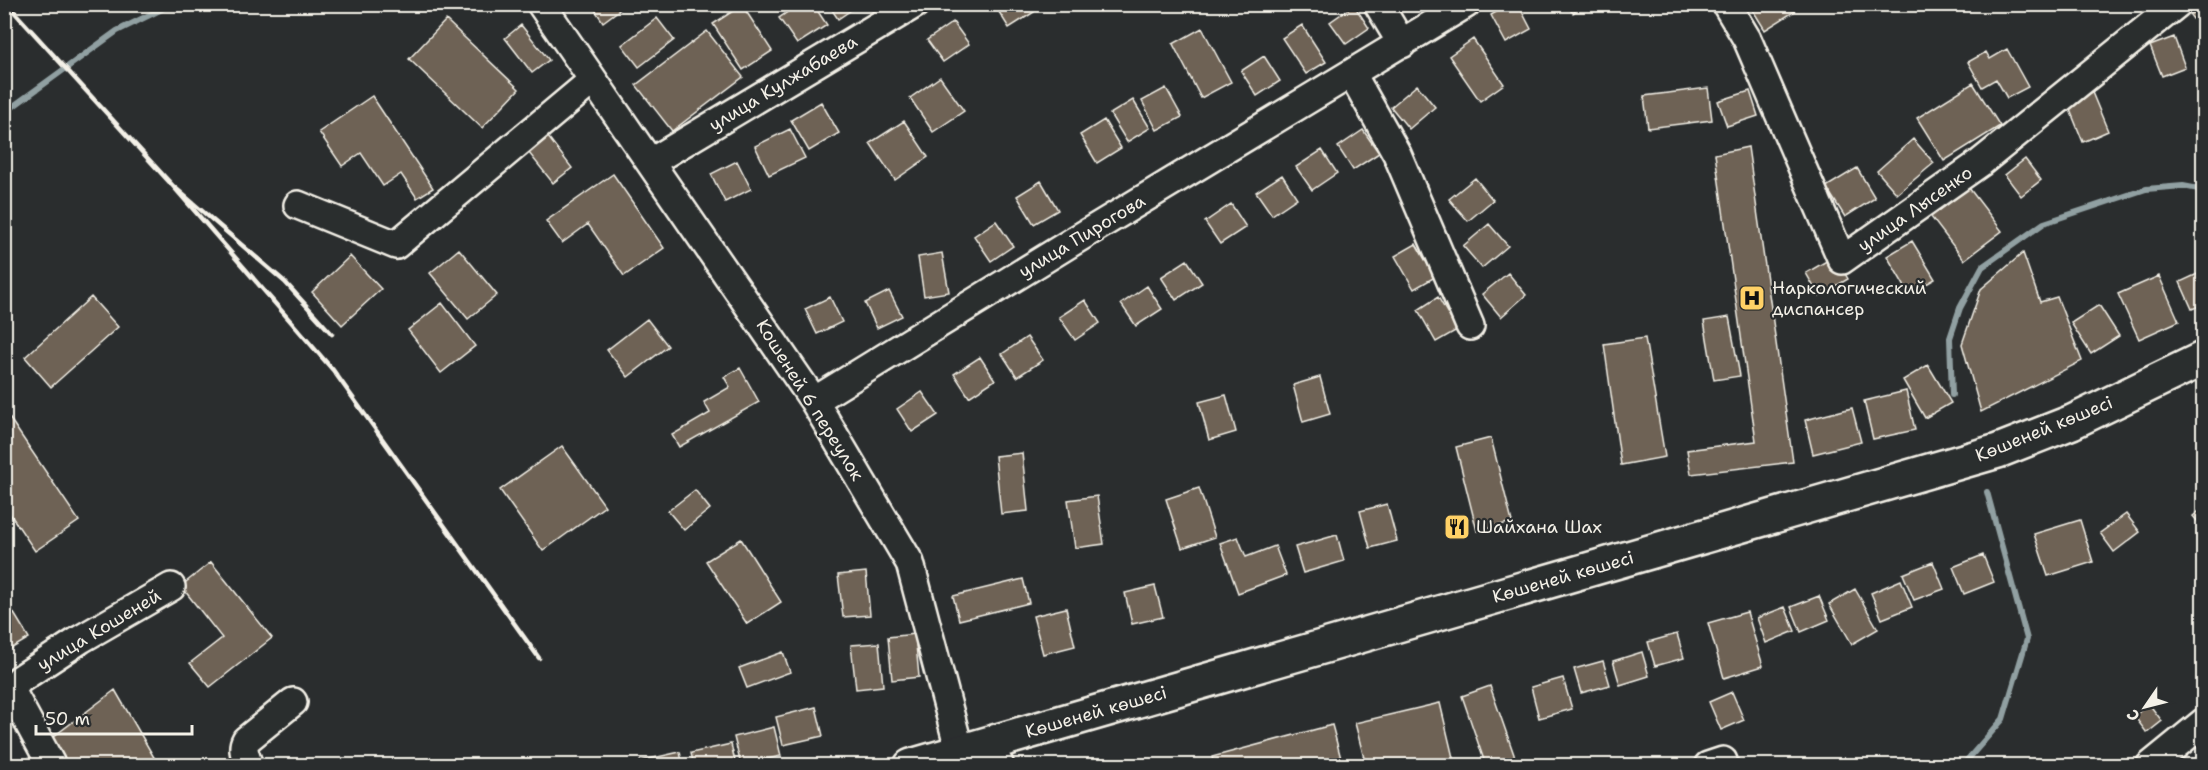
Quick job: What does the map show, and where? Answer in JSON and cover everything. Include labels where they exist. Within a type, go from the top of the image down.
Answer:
[{"type":"main road","name":"Көшеней көшесі","points":[[911,765],[982,754],[1998,451],[2072,422],[2204,358]]},
{"type":"street","name":"Кошеней 6 переулок","points":[[541,4],[814,401],[910,563],[982,754]]},
{"type":"street","name":"улица Кулжабаева","points":[[651,162],[915,4]]},
{"type":"street","points":[[1378,4],[1402,44]]},
{"type":"street","name":"улица Пирогова","points":[[814,401],[1466,4]]},
{"type":"street","name":"улица Лысенко","points":[[1726,4],[1747,39],[1842,260],[1980,163],[2177,4]]},
{"type":"street","points":[[1352,74],[1397,154],[1470,326]]},
{"type":"street","points":[[298,205],[396,245],[593,80]]},
{"type":"street","name":"улица Кошеней","points":[[52,765],[13,694],[14,686],[20,679],[72,645],[171,587]]},
{"type":"street","points":[[249,765],[243,745],[246,740],[293,702]]},
{"type":"street","points":[[2150,765],[2204,722]]},
{"type":"building","points":[[591,4],[627,4],[603,22]]},
{"type":"building","points":[[799,4],[813,4],[827,25],[797,44],[779,18]]},
{"type":"building","points":[[828,4],[860,4],[838,19]]},
{"type":"building","points":[[994,4],[1029,4],[1034,12],[1009,28]]},
{"type":"building","points":[[1510,4],[1518,4],[1531,29],[1506,43],[1491,15]]},
{"type":"building","points":[[1565,4],[1583,4],[1573,13]]},
{"type":"building","points":[[1749,4],[1791,4],[1795,11],[1765,30]]},
{"type":"building","points":[[742,5],[772,51],[743,70],[713,24]]},
{"type":"building","points":[[1354,5],[1369,28],[1346,44],[1330,22]]},
{"type":"building","points":[[2204,5],[2204,34],[2190,15]]},
{"type":"building","points":[[657,18],[674,40],[639,67],[622,45]]},
{"type":"building","points":[[446,20],[519,89],[482,128],[409,59]]},
{"type":"building","points":[[953,22],[969,44],[943,62],[927,40]]},
{"type":"building","points":[[521,25],[549,60],[532,73],[505,38]]},
{"type":"building","points":[[1302,25],[1326,62],[1306,74],[1282,38]]},
{"type":"building","points":[[1202,28],[1231,82],[1201,98],[1173,44]]},
{"type":"building","points":[[707,31],[743,77],[672,131],[636,85]]},
{"type":"building","points":[[2174,37],[2185,67],[2162,76],[2150,46]]},
{"type":"building","points":[[1473,39],[1504,84],[1480,101],[1449,56]]},
{"type":"building","points":[[2007,49],[2028,87],[2007,98],[1996,79],[1982,87],[1968,62],[1986,52],[1990,59]]},
{"type":"building","points":[[1264,56],[1280,81],[1257,96],[1241,71]]},
{"type":"building","points":[[940,77],[964,111],[933,132],[910,98]]},
{"type":"building","points":[[1973,83],[2000,126],[1944,161],[1917,118]]},
{"type":"building","points":[[1417,85],[1435,107],[1409,129],[1391,107]]},
{"type":"building","points":[[1166,88],[1182,117],[1157,130],[1142,101]]},
{"type":"building","points":[[1708,88],[1712,120],[1648,128],[1644,96]]},
{"type":"building","points":[[2091,90],[2108,131],[2083,142],[2066,100]]},
{"type":"building","points":[[1750,91],[1758,116],[1727,126],[1718,101]]},
{"type":"building","points":[[372,96],[433,188],[417,198],[401,174],[383,186],[361,153],[342,166],[319,132]]},
{"type":"building","points":[[1133,100],[1150,128],[1127,142],[1110,114]]},
{"type":"building","points":[[821,102],[839,133],[809,151],[791,120]]},
{"type":"building","points":[[1104,120],[1121,148],[1097,163],[1080,135]]},
{"type":"building","points":[[904,121],[928,157],[895,180],[870,143]]},
{"type":"building","points":[[790,129],[805,158],[769,175],[755,146]]},
{"type":"building","points":[[1363,130],[1379,153],[1353,170],[1338,147]]},
{"type":"building","points":[[545,133],[572,168],[553,183],[525,148]]},
{"type":"building","points":[[1913,139],[1934,163],[1897,194],[1877,171]]},
{"type":"building","name":"Наркологический диспансер","points":[[1748,147],[1793,462],[1691,474],[1687,450],[1756,441],[1715,154]]},
{"type":"building","points":[[1322,150],[1337,173],[1312,190],[1296,167]]},
{"type":"building","points":[[2025,159],[2041,180],[2021,196],[2005,175]]},
{"type":"building","points":[[737,161],[751,189],[725,202],[711,174]]},
{"type":"building","points":[[1857,168],[1875,198],[1845,217],[1826,187]]},
{"type":"building","points":[[613,174],[664,248],[624,276],[588,224],[562,243],[546,221]]},
{"type":"building","points":[[1282,175],[1297,198],[1272,215],[1256,192]]},
{"type":"building","points":[[1475,178],[1493,200],[1468,221],[1449,199]]},
{"type":"building","points":[[1041,181],[1058,210],[1034,224],[1017,196]]},
{"type":"building","points":[[1969,188],[2002,231],[1964,260],[1931,217]]},
{"type":"building","points":[[1231,204],[1246,227],[1220,244],[1205,222]]},
{"type":"building","points":[[996,221],[1013,246],[991,261],[974,236]]},
{"type":"building","points":[[1489,224],[1508,246],[1482,268],[1463,246]]},
{"type":"building","points":[[1912,241],[1935,279],[1909,294],[1887,256]]},
{"type":"building","points":[[1416,244],[1435,277],[1414,289],[1395,256]]},
{"type":"building","points":[[459,249],[497,295],[468,319],[430,273]]},
{"type":"building","points":[[942,253],[949,292],[924,296],[918,257]]},
{"type":"building","points":[[2023,253],[2040,302],[2057,297],[2082,361],[1981,412],[1962,344],[1981,289]]},
{"type":"building","points":[[350,256],[381,289],[342,325],[312,292]]},
{"type":"building","points":[[1835,256],[1848,279],[1819,296],[1806,273]]},
{"type":"building","points":[[1187,260],[1202,283],[1176,300],[1161,277]]},
{"type":"building","points":[[2204,271],[2204,304],[2192,309],[2180,282]]},
{"type":"building","points":[[1508,273],[1526,295],[1501,317],[1482,294]]},
{"type":"building","points":[[2159,276],[2179,321],[2139,339],[2118,294]]},
{"type":"building","points":[[1147,286],[1162,309],[1136,326],[1121,304]]},
{"type":"building","points":[[889,291],[902,316],[877,328],[865,303]]},
{"type":"building","points":[[91,297],[118,327],[51,387],[25,357]]},
{"type":"building","points":[[830,297],[842,322],[817,334],[805,309]]},
{"type":"building","points":[[1438,297],[1457,330],[1436,342],[1418,310]]},
{"type":"building","points":[[1085,300],[1100,323],[1075,340],[1059,317]]},
{"type":"building","points":[[442,303],[475,346],[441,373],[408,330]]},
{"type":"building","points":[[2099,305],[2119,336],[2091,354],[2071,323]]},
{"type":"building","points":[[1729,317],[1740,376],[1714,380],[1704,321]]},
{"type":"building","points":[[647,319],[668,346],[628,377],[607,350]]},
{"type":"building","points":[[1027,337],[1043,360],[1017,377],[1002,354]]},
{"type":"building","points":[[1645,338],[1665,457],[1621,465],[1604,344]]},
{"type":"building","points":[[980,357],[995,380],[969,397],[954,374]]},
{"type":"building","points":[[1928,365],[1951,403],[1925,418],[1903,380]]},
{"type":"building","points":[[740,368],[759,402],[679,447],[672,435],[710,413],[704,402],[730,387],[724,377]]},
{"type":"building","points":[[1320,377],[1330,414],[1303,422],[1293,385]]},
{"type":"building","points":[[1906,391],[1915,430],[1873,439],[1864,401]]},
{"type":"building","points":[[922,392],[938,415],[912,432],[897,409]]},
{"type":"building","points":[[1226,395],[1236,432],[1209,440],[1199,402]]},
{"type":"building","points":[[1852,408],[1861,442],[1813,454],[1805,420]]},
{"type":"building","points":[[4,410],[79,521],[35,551],[4,505]]},
{"type":"building","points":[[1491,438],[1512,522],[1477,531],[1456,447]]},
{"type":"building","points":[[562,446],[605,506],[543,551],[500,490]]},
{"type":"building","points":[[1022,453],[1028,511],[1001,514],[995,456]]},
{"type":"building","points":[[1199,488],[1215,537],[1182,548],[1166,499]]},
{"type":"building","points":[[695,490],[710,509],[684,530],[668,511]]},
{"type":"building","points":[[1097,496],[1104,544],[1075,548],[1068,500]]},
{"type":"building","points":[[1387,504],[1397,541],[1370,548],[1360,511]]},
{"type":"building","points":[[2204,507],[2204,529],[2193,516]]},
{"type":"building","points":[[2126,514],[2140,532],[2114,552],[2100,533]]},
{"type":"building","points":[[2080,520],[2093,562],[2048,576],[2034,534]]},
{"type":"building","points":[[1337,535],[1344,561],[1303,573],[1295,547]]},
{"type":"building","points":[[1238,537],[1246,557],[1275,546],[1286,575],[1238,593],[1220,543]]},
{"type":"building","points":[[741,539],[781,602],[747,624],[706,561]]},
{"type":"building","points":[[1983,555],[1994,582],[1964,594],[1953,567]]},
{"type":"building","points":[[211,562],[272,638],[210,687],[190,663],[222,638],[181,586]]},
{"type":"building","points":[[1933,562],[1944,589],[1914,600],[1903,574]]},
{"type":"building","points":[[866,572],[870,615],[843,617],[838,575]]},
{"type":"building","points":[[1023,579],[1029,603],[959,620],[953,596]]},
{"type":"building","points":[[1901,580],[1912,607],[1882,619],[1871,593]]},
{"type":"building","points":[[1155,586],[1163,617],[1132,624],[1125,593]]},
{"type":"building","points":[[1855,589],[1878,629],[1852,644],[1829,604]]},
{"type":"building","points":[[1819,596],[1829,620],[1801,632],[1791,607]]},
{"type":"building","points":[[4,597],[29,638],[4,653]]},
{"type":"building","points":[[1785,607],[1795,631],[1766,643],[1757,618]]},
{"type":"building","points":[[1066,608],[1075,646],[1043,654],[1033,616]]},
{"type":"building","points":[[1747,612],[1763,666],[1724,678],[1708,623]]},
{"type":"building","points":[[915,634],[919,677],[892,680],[888,637]]},
{"type":"building","points":[[1677,634],[1684,658],[1655,666],[1648,642]]},
{"type":"building","points":[[879,643],[883,686],[856,689],[851,645]]},
{"type":"building","points":[[783,652],[790,672],[747,688],[739,668]]},
{"type":"building","points":[[1642,652],[1649,676],[1620,685],[1613,661]]},
{"type":"building","points":[[1603,661],[1610,685],[1581,693],[1574,669]]},
{"type":"building","points":[[1563,678],[1572,709],[1539,718],[1531,687]]},
{"type":"building","points":[[1490,686],[1518,766],[1486,766],[1462,696]]},
{"type":"building","points":[[115,690],[159,766],[59,766],[45,743]]},
{"type":"building","points":[[1732,692],[1744,720],[1721,730],[1709,702]]},
{"type":"building","points":[[1440,703],[1455,766],[1366,766],[1355,723]]},
{"type":"building","points":[[2149,704],[2162,721],[2147,733],[2134,716]]},
{"type":"building","points":[[816,707],[823,736],[783,745],[776,717]]},
{"type":"building","points":[[1332,725],[1343,766],[1214,766],[1212,757]]},
{"type":"building","points":[[774,727],[781,756],[741,765],[734,737]]},
{"type":"building","points":[[731,744],[736,766],[694,766],[691,753]]},
{"type":"building","points":[[680,752],[683,766],[641,766],[640,761]]},
{"type":"waterway","points":[[4,113],[117,31],[172,4]]},
{"type":"waterway","points":[[1952,395],[1950,338],[1960,308],[1982,267],[2044,223],[2146,189],[2183,186],[2204,190]]},
{"type":"waterway","points":[[1962,766],[2003,719],[2027,639],[1987,492]]},
{"type":"railway","points":[[7,4],[173,186]]},
{"type":"railway","points":[[332,334],[285,282],[173,186],[333,370],[539,658]]},
{"type":"place","name":"Наркологический диспансер","points":[[1752,298]]},
{"type":"place","name":"Шайхана Шах","points":[[1457,527]]}]
